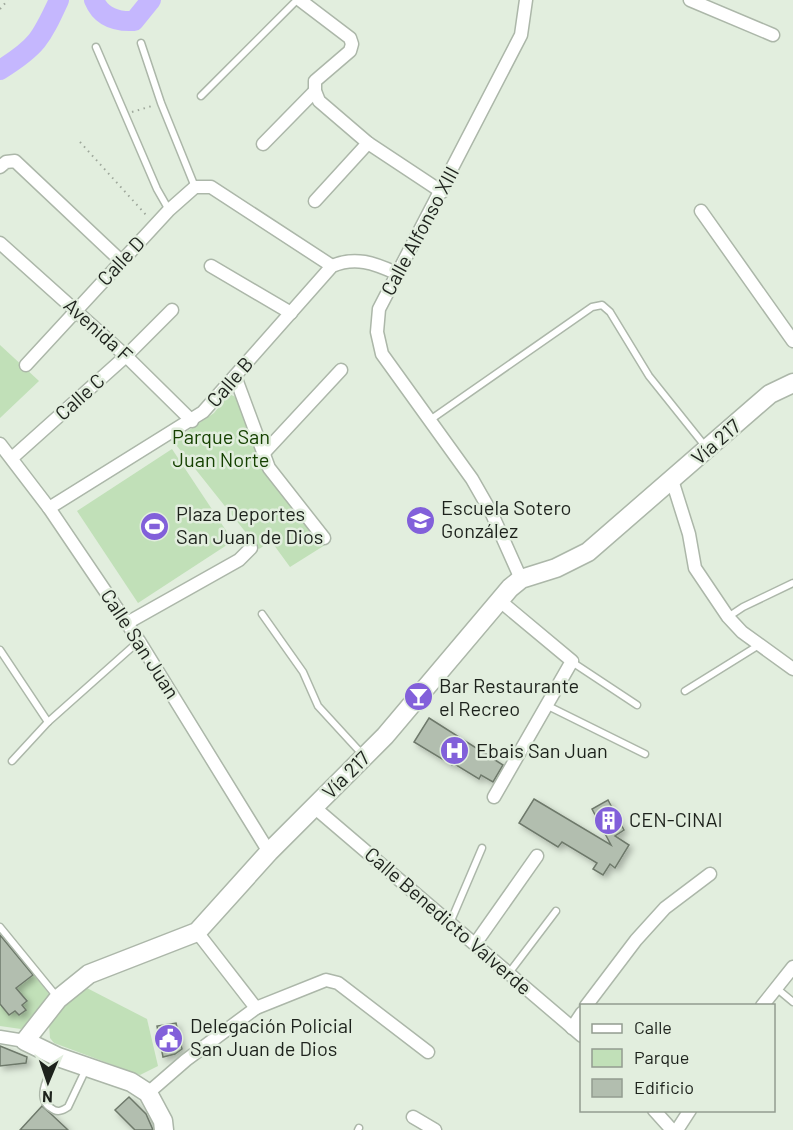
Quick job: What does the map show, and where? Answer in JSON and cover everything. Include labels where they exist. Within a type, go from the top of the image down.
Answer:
[{"type":"main road","name":"Vía 217","points":[[25,1041],[58,999],[88,974],[197,932],[269,852],[365,757],[521,579],[556,568],[588,552],[770,394],[793,383]]},
{"type":"main road","points":[[25,1041],[58,1057],[131,1082],[148,1093],[163,1121],[164,1130]]},
{"type":"street","points":[[298,0],[351,38],[350,51],[315,81],[315,91],[319,101],[368,143],[442,192]]},
{"type":"street","name":"Calle Alfonso XIII","points":[[521,579],[492,514],[477,488],[382,354],[377,332],[379,309],[396,273],[442,192],[521,35],[526,0]]},
{"type":"street","points":[[690,0],[773,35]]},
{"type":"street","points":[[262,144],[315,91]]},
{"type":"street","points":[[315,201],[368,143]]},
{"type":"street","points":[[0,167],[6,162],[15,161],[121,261]]},
{"type":"street","points":[[195,187],[211,187],[332,266],[341,262],[361,261],[374,263],[396,273]]},
{"type":"street","name":"Calle D","points":[[26,365],[169,210],[195,187]]},
{"type":"street","points":[[701,211],[793,341]]},
{"type":"street","name":"Avenida F","points":[[0,243],[126,356],[192,421]]},
{"type":"street","points":[[211,266],[291,313]]},
{"type":"street","name":"Calle B","points":[[49,508],[192,421],[332,266]]},
{"type":"street","name":"Calle C","points":[[12,458],[126,356],[172,310]]},
{"type":"street","points":[[262,455],[341,370]]},
{"type":"street","points":[[235,376],[262,455],[269,468],[324,538]]},
{"type":"street","name":"Calle San Juan","points":[[0,444],[49,508],[140,640],[269,852]]},
{"type":"street","points":[[672,480],[689,534],[695,568],[728,617],[793,669]]},
{"type":"street","points":[[127,623],[239,560],[251,548]]},
{"type":"street","points":[[494,797],[572,661],[500,601]]},
{"type":"street","name":"Calle Benedicto Valverde","points":[[314,807],[577,1032]]},
{"type":"street","points":[[475,944],[537,856]]},
{"type":"street","points":[[587,1004],[636,940],[665,908],[710,874]]},
{"type":"street","points":[[197,932],[256,1008]]},
{"type":"street","points":[[763,1004],[793,967]]},
{"type":"street","points":[[148,1093],[186,1060],[256,1008],[326,980],[338,983],[428,1052]]},
{"type":"street","points":[[0,1036],[25,1041]]},
{"type":"street","points":[[656,1112],[675,1130],[688,1112]]},
{"type":"street","points":[[413,1117],[435,1130]]},
{"type":"lane","points":[[201,96],[298,0]]},
{"type":"lane","points":[[141,43],[161,103],[195,187]]},
{"type":"lane","points":[[96,47],[157,189],[169,210]]},
{"type":"lane","points":[[430,420],[592,307],[602,305],[610,312],[649,376],[708,449]]},
{"type":"lane","points":[[728,617],[793,583]]},
{"type":"lane","points":[[262,614],[303,672],[318,706],[365,757]]},
{"type":"lane","points":[[12,761],[48,722],[140,640]]},
{"type":"lane","points":[[685,691],[760,644]]},
{"type":"lane","points":[[0,650],[48,722]]},
{"type":"lane","points":[[572,661],[637,705]]},
{"type":"lane","points":[[548,706],[645,754]]},
{"type":"lane","points":[[450,923],[482,848]]},
{"type":"lane","points":[[509,973],[556,911]]},
{"type":"lane","points":[[0,927],[3,937],[58,999]]},
{"type":"lane","points":[[775,987],[793,1002]]},
{"type":"lane","points":[[58,1057],[42,1095],[45,1104],[54,1110],[63,1111],[68,1107],[87,1066]]},
{"type":"path","points":[[0,9],[8,0]]},
{"type":"path","points":[[126,114],[161,103]]},
{"type":"path","points":[[80,142],[155,225]]},
{"type":"green space","points":[[0,345],[39,381],[0,418]]},
{"type":"green space","name":"Parque San Juan Norte","points":[[229,394],[238,398],[273,480],[325,545],[290,567],[271,541],[259,549],[173,441],[214,413]]},
{"type":"green space","name":"Plaza Deportes San Juan de Dios","points":[[172,449],[233,541],[138,603],[77,511]]},
{"type":"green space","points":[[34,975],[53,999],[21,1029],[0,1026],[0,1004],[9,1015],[15,1011],[19,1015],[26,1010],[22,1005],[27,1001],[16,988]]},
{"type":"green space","points":[[83,986],[147,1019],[158,1066],[140,1075],[54,1043],[50,1038],[49,1024]]},
{"type":"building","name":"Ebais San Juan","points":[[429,718],[503,765],[493,782],[481,775],[479,779],[414,742]]},
{"type":"building","points":[[534,799],[611,845],[592,809],[608,800],[624,830],[615,836],[629,845],[615,868],[610,864],[603,875],[593,869],[597,863],[562,842],[558,847],[519,823]]},
{"type":"building","points":[[0,935],[33,975],[16,988],[27,1001],[22,1005],[26,1010],[19,1015],[15,1011],[9,1015],[0,1004]]},
{"type":"building","name":"Delegación Policial San Juan de Dios","points":[[176,1023],[182,1049],[175,1054],[163,1057],[157,1026]]},
{"type":"building","points":[[0,1046],[27,1057],[26,1063],[0,1066]]},
{"type":"building","points":[[129,1097],[146,1114],[153,1130],[135,1130],[115,1110]]},
{"type":"building","points":[[42,1106],[51,1114],[68,1130],[20,1130]]},
{"type":"waterway","points":[[0,70],[37,41],[59,0]]},
{"type":"waterway","points":[[94,0],[105,14],[127,21],[134,21],[151,0]]},
{"type":"place","name":"Escuela Sotero González","points":[[420,520]]},
{"type":"place","name":"Plaza Deportes San Juan de Dios","points":[[155,526]]},
{"type":"place","name":"Bar Restaurante el Recreo","points":[[418,697]]},
{"type":"place","name":"Ebais San Juan","points":[[455,751]]},
{"type":"place","name":"CEN-CINAI","points":[[608,820]]},
{"type":"place","name":"Delegación Policial San Juan de Dios","points":[[169,1038]]}]
